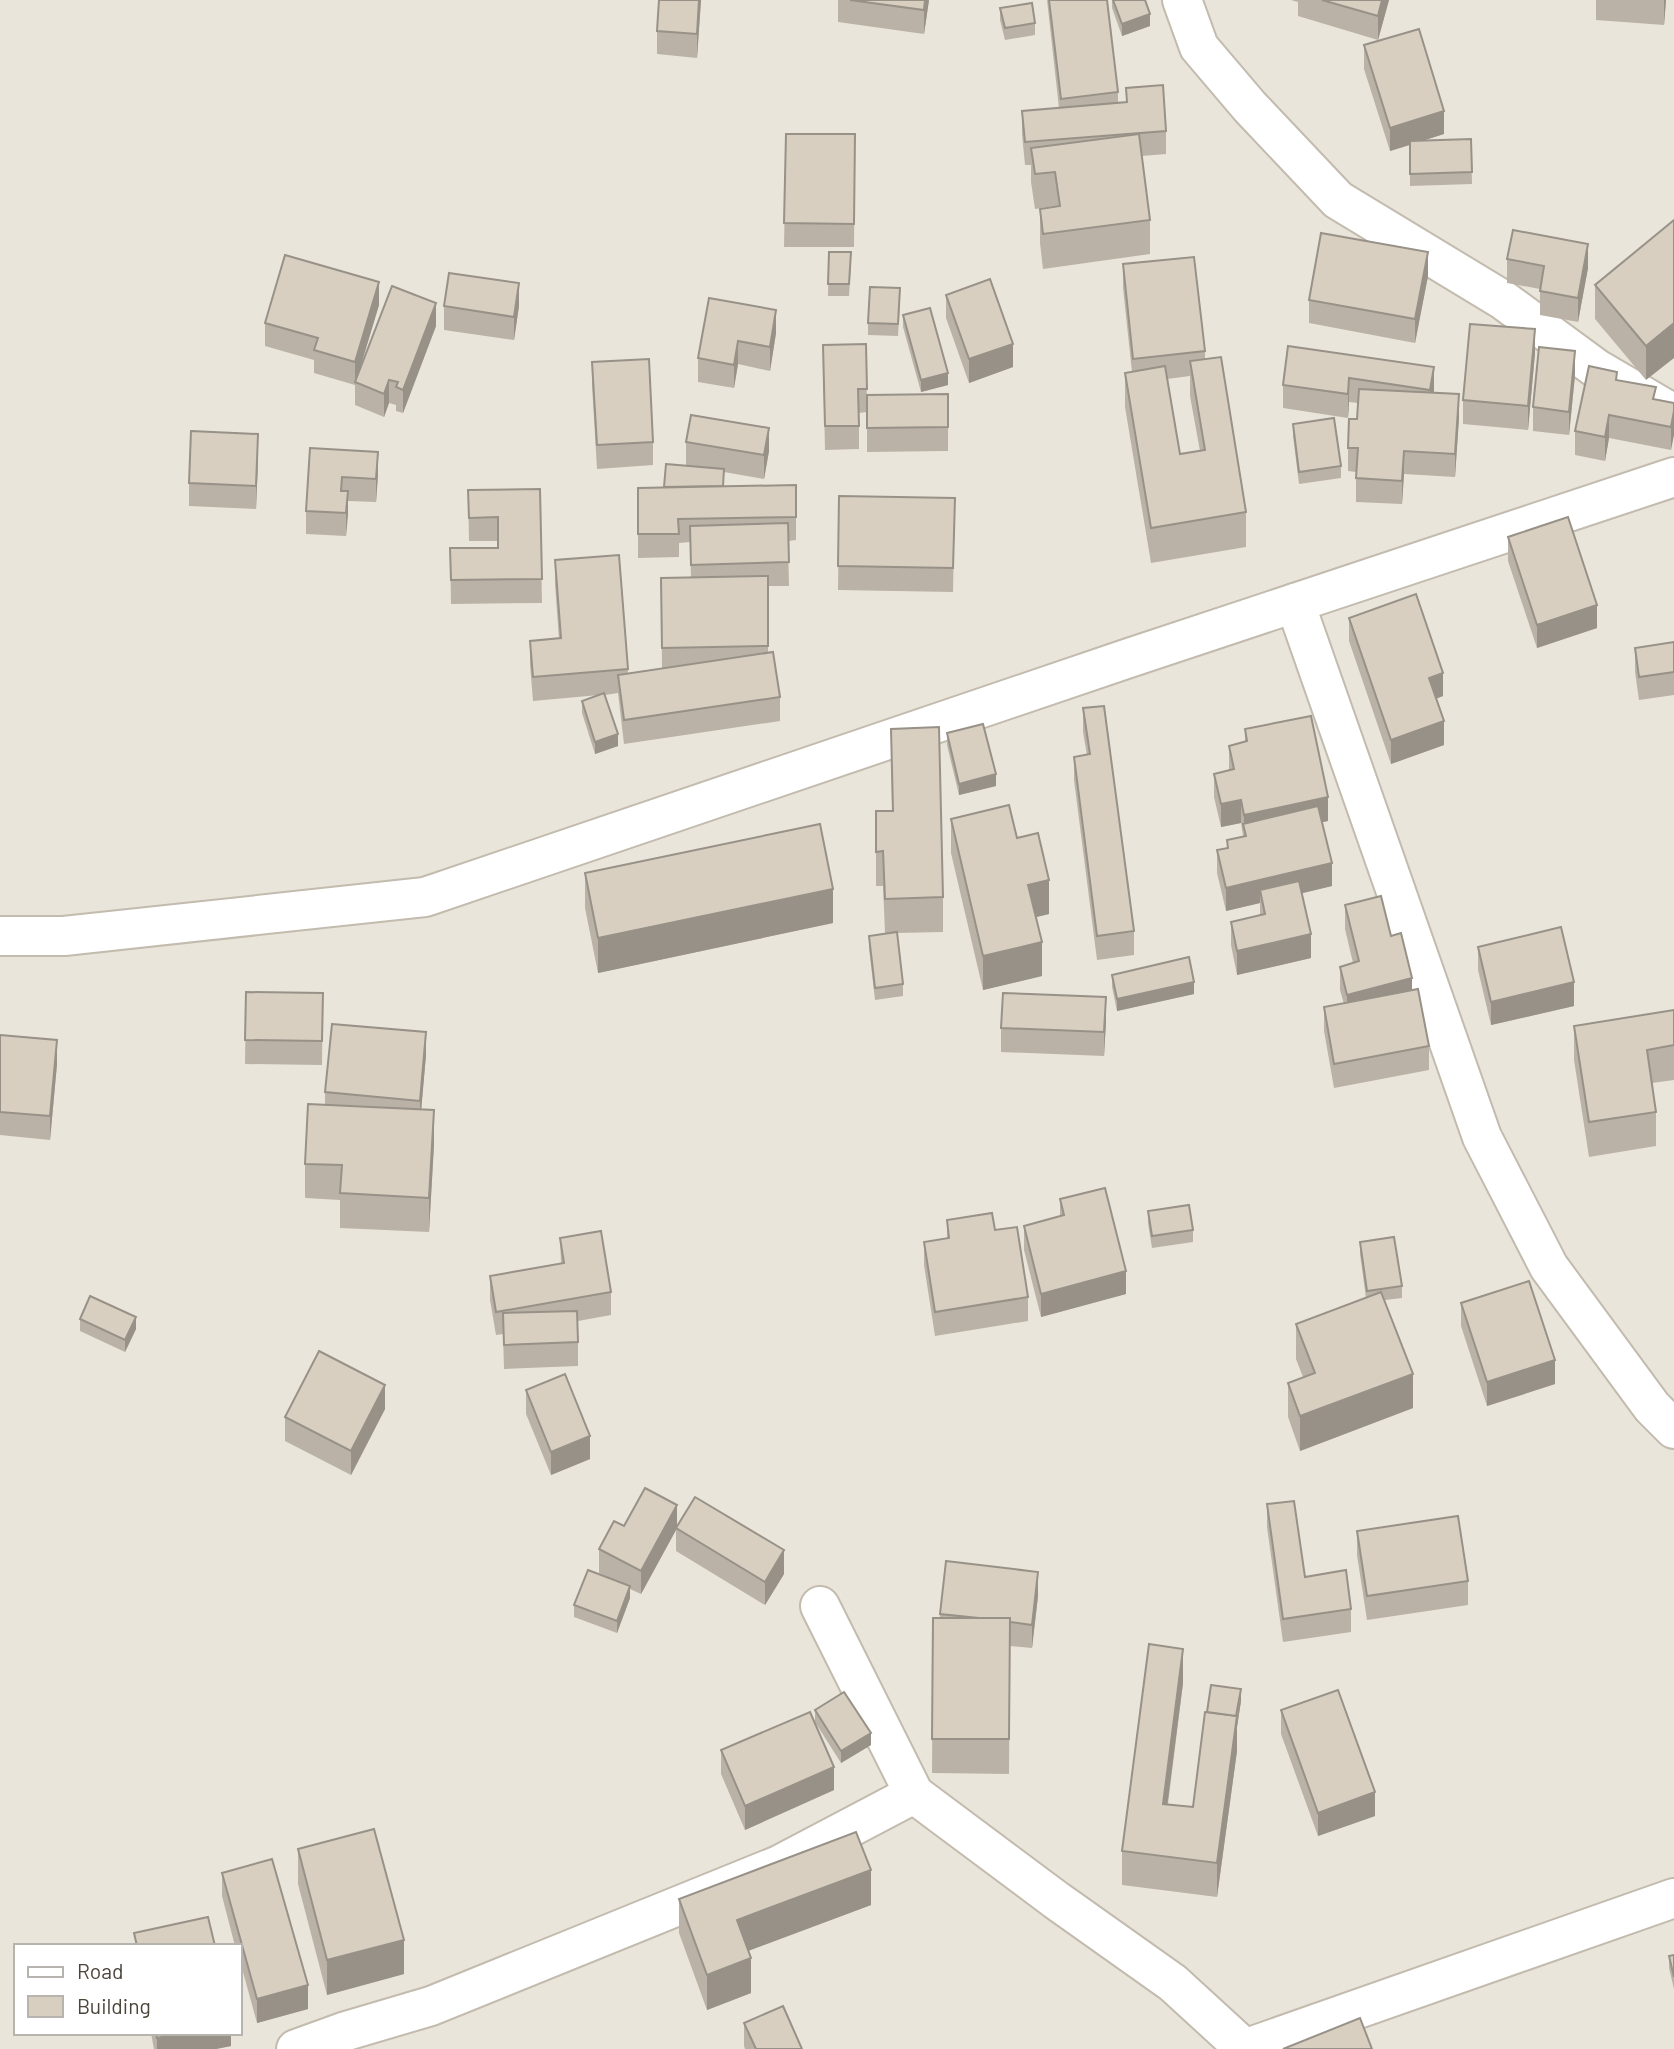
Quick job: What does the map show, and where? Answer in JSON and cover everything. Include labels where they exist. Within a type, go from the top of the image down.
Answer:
[{"type":"street","points":[[1182,0],[1199,47],[1250,107],[1338,200],[1503,300],[1597,369],[1674,414]]},
{"type":"street","points":[[0,936],[64,936],[425,897],[1674,477]]},
{"type":"street","points":[[1295,603],[1482,1137],[1549,1267],[1652,1407],[1674,1429]]},
{"type":"street","points":[[820,1606],[914,1794],[1173,1983],[1244,2049],[1674,1898]]},
{"type":"street","points":[[296,2049],[431,2006],[779,1865],[914,1794]]},
{"type":"shaded area","points":[[0,0],[1674,0],[1674,2049],[0,2049]]},
{"type":"building","points":[[659,0],[699,0],[697,34],[657,31]]},
{"type":"building","points":[[850,0],[925,0],[924,10]]},
{"type":"building","points":[[1049,0],[1107,0],[1118,92],[1061,99]]},
{"type":"building","points":[[1113,0],[1145,0],[1150,14],[1122,24]]},
{"type":"building","points":[[1322,0],[1382,0],[1378,16]]},
{"type":"building","points":[[1032,3],[1035,23],[1005,28],[1000,8]]},
{"type":"building","points":[[1419,29],[1444,111],[1390,128],[1364,45]]},
{"type":"building","points":[[1163,85],[1166,131],[1025,142],[1022,111],[1127,102],[1126,88]]},
{"type":"building","points":[[786,134],[855,134],[854,224],[784,223]]},
{"type":"building","points":[[1139,134],[1150,220],[1043,234],[1040,209],[1060,206],[1055,172],[1035,174],[1031,148]]},
{"type":"building","points":[[1471,139],[1472,172],[1410,174],[1410,141]]},
{"type":"building","points":[[1674,220],[1674,323],[1646,346],[1595,285]]},
{"type":"building","points":[[1513,230],[1588,244],[1578,298],[1540,291],[1544,266],[1507,259]]},
{"type":"building","points":[[1321,233],[1428,252],[1415,319],[1309,300]]},
{"type":"building","points":[[829,252],[851,252],[849,284],[828,284]]},
{"type":"building","points":[[285,255],[379,282],[355,362],[314,350],[318,338],[265,323]]},
{"type":"building","points":[[1194,257],[1205,351],[1133,359],[1123,264]]},
{"type":"building","points":[[449,273],[519,283],[514,317],[444,306]]},
{"type":"building","points":[[990,279],[1013,344],[969,359],[946,295]]},
{"type":"building","points":[[392,286],[436,303],[403,390],[396,387],[398,382],[389,380],[384,394],[355,382]]},
{"type":"building","points":[[870,287],[900,288],[898,324],[868,323]]},
{"type":"building","points":[[709,298],[776,310],[770,347],[738,341],[734,365],[698,358]]},
{"type":"building","points":[[930,308],[948,373],[921,380],[903,315]]},
{"type":"building","points":[[1470,324],[1535,329],[1528,406],[1463,400]]},
{"type":"building","points":[[866,344],[867,389],[858,389],[859,426],[825,426],[823,345]]},
{"type":"building","points":[[1288,346],[1434,367],[1430,390],[1349,378],[1348,394],[1283,385]]},
{"type":"building","points":[[1539,347],[1575,351],[1569,412],[1533,407]]},
{"type":"building","points":[[1221,357],[1246,512],[1151,528],[1125,373],[1165,366],[1180,454],[1205,450],[1190,361]]},
{"type":"building","points":[[649,359],[653,442],[597,445],[592,362]]},
{"type":"building","points":[[1589,366],[1617,372],[1616,380],[1656,387],[1653,399],[1674,403],[1671,427],[1609,415],[1605,437],[1575,431]]},
{"type":"building","points":[[1359,389],[1459,394],[1455,454],[1404,451],[1402,481],[1356,478],[1358,448],[1348,448],[1349,419],[1357,419]]},
{"type":"building","points":[[948,394],[948,427],[867,428],[867,395]]},
{"type":"building","points":[[691,415],[769,428],[764,455],[686,442]]},
{"type":"building","points":[[1334,418],[1341,466],[1299,472],[1293,424]]},
{"type":"building","points":[[191,431],[258,434],[256,486],[189,483]]},
{"type":"building","points":[[310,448],[378,452],[376,479],[342,477],[341,491],[348,491],[346,513],[306,511]]},
{"type":"building","points":[[666,464],[724,469],[723,486],[664,487]]},
{"type":"building","points":[[796,485],[796,517],[678,519],[679,534],[638,534],[638,488]]},
{"type":"building","points":[[540,489],[542,579],[451,580],[450,548],[498,548],[498,517],[469,518],[468,490]]},
{"type":"building","points":[[839,496],[955,498],[953,568],[838,566]]},
{"type":"building","points":[[1568,517],[1597,605],[1537,625],[1508,537]]},
{"type":"building","points":[[788,523],[789,562],[691,565],[690,526]]},
{"type":"building","points":[[619,555],[628,669],[533,677],[530,641],[561,638],[555,560]]},
{"type":"building","points":[[768,576],[768,646],[662,648],[661,578]]},
{"type":"building","points":[[1416,594],[1443,673],[1429,678],[1444,721],[1391,740],[1349,618]]},
{"type":"building","points":[[1674,642],[1674,672],[1639,677],[1635,648]]},
{"type":"building","points":[[773,652],[780,697],[624,720],[618,675]]},
{"type":"building","points":[[604,693],[618,734],[595,742],[582,701]]},
{"type":"building","points":[[1104,706],[1134,931],[1097,936],[1074,757],[1090,754],[1083,708]]},
{"type":"building","points":[[1311,716],[1328,797],[1244,815],[1241,800],[1221,804],[1214,774],[1234,769],[1229,746],[1247,741],[1245,729]]},
{"type":"building","points":[[983,724],[996,774],[959,784],[947,733]]},
{"type":"building","points":[[939,727],[943,897],[885,899],[883,851],[876,852],[876,811],[893,811],[891,729]]},
{"type":"building","points":[[1009,805],[1017,838],[1038,833],[1049,880],[1028,885],[1042,942],[983,956],[951,819]]},
{"type":"building","points":[[1318,806],[1332,863],[1226,888],[1217,850],[1228,848],[1227,840],[1246,836],[1243,824]]},
{"type":"building","points":[[820,824],[833,889],[598,938],[585,873]]},
{"type":"building","points":[[1299,881],[1311,934],[1237,951],[1231,922],[1265,914],[1260,890]]},
{"type":"building","points":[[1381,896],[1391,936],[1401,933],[1412,978],[1347,995],[1340,967],[1359,961],[1345,905]]},
{"type":"building","points":[[1561,927],[1574,982],[1491,1002],[1478,947]]},
{"type":"building","points":[[897,932],[903,984],[875,988],[869,936]]},
{"type":"building","points":[[1189,957],[1194,982],[1117,999],[1112,975]]},
{"type":"building","points":[[1418,989],[1429,1046],[1334,1064],[1324,1007]]},
{"type":"building","points":[[246,992],[323,993],[322,1041],[245,1040]]},
{"type":"building","points":[[1003,993],[1106,997],[1104,1032],[1001,1028]]},
{"type":"building","points":[[1674,1010],[1674,1045],[1647,1050],[1656,1112],[1589,1122],[1574,1026]]},
{"type":"building","points":[[332,1024],[426,1032],[420,1101],[325,1092]]},
{"type":"building","points":[[0,1035],[57,1040],[50,1116],[0,1112]]},
{"type":"building","points":[[308,1104],[434,1110],[429,1198],[340,1193],[342,1165],[305,1164]]},
{"type":"building","points":[[1105,1188],[1126,1271],[1041,1294],[1024,1226],[1064,1215],[1060,1199]]},
{"type":"building","points":[[1189,1205],[1193,1230],[1152,1236],[1148,1211]]},
{"type":"building","points":[[992,1213],[995,1230],[1017,1227],[1028,1297],[935,1312],[924,1242],[949,1238],[947,1220]]},
{"type":"building","points":[[601,1231],[611,1292],[496,1312],[490,1276],[564,1263],[560,1238]]},
{"type":"building","points":[[1394,1237],[1402,1286],[1367,1291],[1360,1242]]},
{"type":"building","points":[[1529,1281],[1555,1360],[1487,1382],[1461,1303]]},
{"type":"building","points":[[1381,1292],[1413,1374],[1300,1416],[1288,1383],[1315,1373],[1296,1324]]},
{"type":"building","points":[[90,1296],[136,1317],[125,1340],[80,1319]]},
{"type":"building","points":[[577,1311],[578,1342],[504,1345],[503,1313]]},
{"type":"building","points":[[319,1351],[385,1385],[351,1451],[285,1417]]},
{"type":"building","points":[[565,1374],[590,1436],[551,1452],[526,1390]]},
{"type":"building","points":[[645,1488],[677,1505],[641,1571],[599,1549],[614,1521],[624,1526]]},
{"type":"building","points":[[695,1497],[784,1550],[765,1582],[676,1528]]},
{"type":"building","points":[[1294,1501],[1305,1577],[1346,1570],[1351,1609],[1283,1619],[1267,1504]]},
{"type":"building","points":[[1458,1516],[1468,1581],[1367,1596],[1357,1531]]},
{"type":"building","points":[[946,1561],[1038,1572],[1032,1625],[1010,1622],[1010,1618],[940,1614]]},
{"type":"building","points":[[588,1570],[630,1586],[617,1621],[574,1605]]},
{"type":"building","points":[[933,1618],[1010,1618],[1009,1739],[932,1739]]},
{"type":"building","points":[[1149,1644],[1183,1649],[1163,1804],[1193,1807],[1205,1712],[1237,1716],[1217,1863],[1122,1851]]},
{"type":"building","points":[[1211,1685],[1241,1689],[1236,1716],[1207,1712]]},
{"type":"building","points":[[1338,1690],[1375,1792],[1318,1813],[1281,1710]]},
{"type":"building","points":[[844,1692],[871,1733],[841,1751],[815,1710]]},
{"type":"building","points":[[810,1712],[834,1767],[745,1806],[721,1750]]},
{"type":"building","points":[[374,1829],[404,1940],[327,1960],[298,1849]]},
{"type":"building","points":[[856,1832],[871,1870],[737,1920],[751,1958],[707,1975],[679,1899]]},
{"type":"building","points":[[272,1859],[308,1985],[257,1999],[222,1873]]},
{"type":"building","points":[[208,1917],[215,1944],[137,1944],[134,1933]]},
{"type":"building","points":[[1674,1955],[1674,1977],[1669,1956]]},
{"type":"building","points":[[783,2006],[802,2049],[756,2049],[744,2023]]},
{"type":"building","points":[[1360,2018],[1372,2049],[1283,2049]]}]
